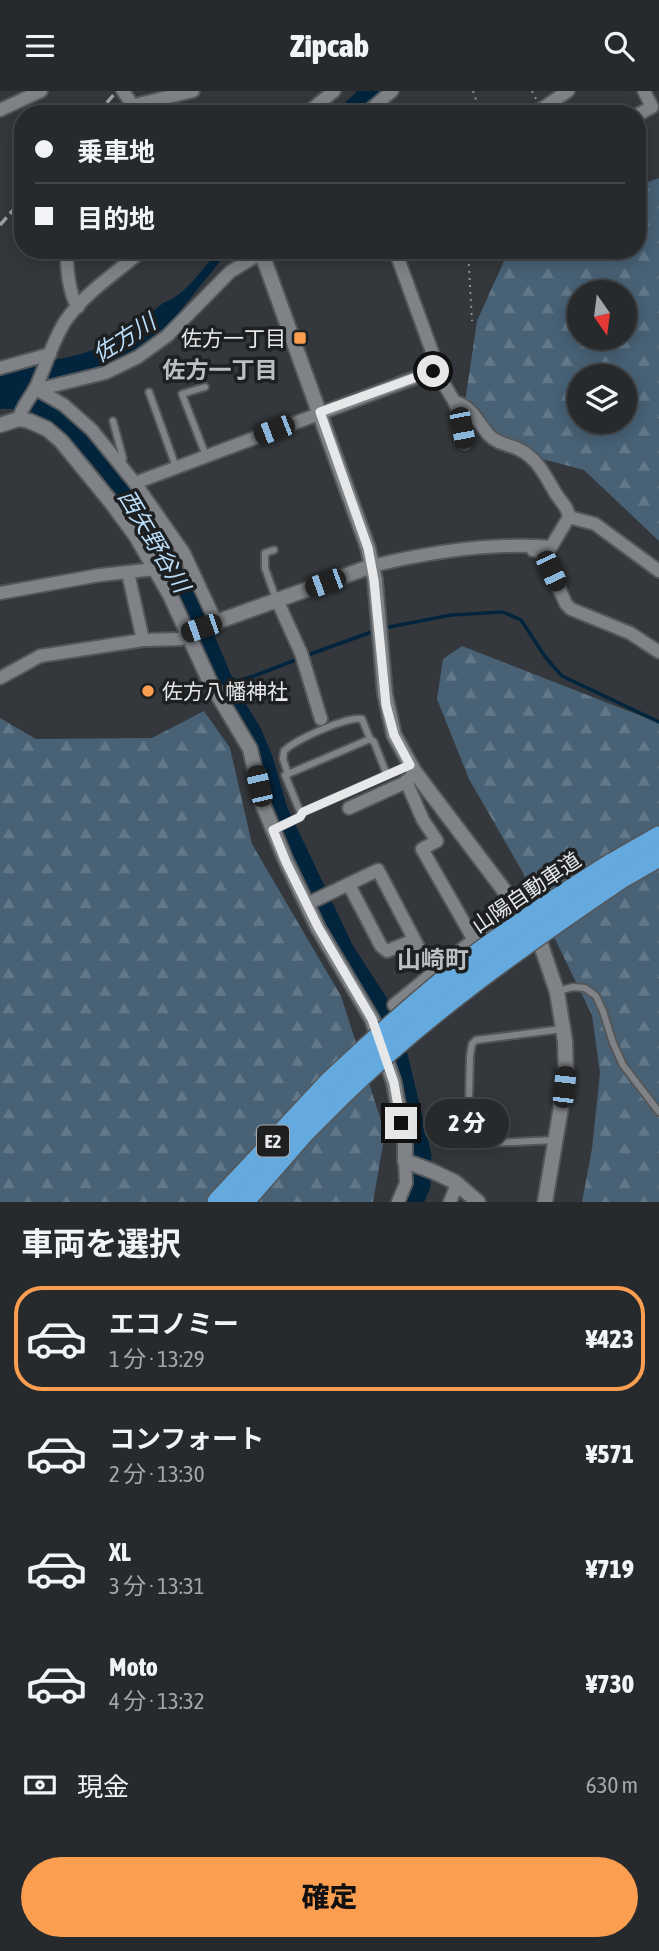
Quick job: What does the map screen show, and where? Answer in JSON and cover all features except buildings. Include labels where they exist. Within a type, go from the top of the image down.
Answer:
[{"type":"highway","name":"山陽自動車道","points":[[617,870],[659,837]]},
{"type":"highway","name":"山陽自動車道","points":[[218,1202],[335,1089],[394,1023],[475,957],[551,902],[617,870],[659,856]]},
{"type":"highway","name":"山陽自動車道","points":[[243,1202],[303,1133],[335,1089]]},
{"type":"street","points":[[0,110],[41,91]]},
{"type":"street","points":[[150,105],[193,91]]},
{"type":"street","points":[[317,105],[334,91]]},
{"type":"street","points":[[376,105],[392,91]]},
{"type":"street","points":[[547,105],[568,91]]},
{"type":"street","points":[[644,91],[652,107],[646,110]]},
{"type":"street","points":[[67,259],[74,302],[78,307]]},
{"type":"street","points":[[0,425],[20,416],[35,390],[62,327],[94,291],[132,259]]},
{"type":"street","points":[[35,390],[105,373],[138,357],[167,336],[230,272],[250,259]]},
{"type":"street","points":[[263,259],[320,412],[372,566],[389,719],[411,773],[423,820],[437,841],[422,849],[474,940]]},
{"type":"street","points":[[398,259],[438,367],[437,372],[459,413],[465,443]]},
{"type":"street","points":[[0,368],[49,355]]},
{"type":"street","points":[[135,483],[320,412],[433,371],[437,372]]},
{"type":"street","points":[[35,390],[64,405],[92,430],[121,465],[184,553],[216,622]]},
{"type":"street","points":[[0,678],[40,656],[143,640],[181,639],[186,633],[391,561],[495,545],[551,547],[569,517],[569,512],[537,462],[519,449],[500,443],[490,436],[474,414],[463,404],[455,402]]},
{"type":"street","points":[[20,416],[47,429],[75,457],[136,536],[170,595],[209,680],[250,750],[263,805],[310,902],[318,927],[372,1019],[394,1083],[405,1144],[406,1182],[398,1202]]},
{"type":"street","points":[[569,517],[595,524],[659,571]]},
{"type":"street","points":[[532,545],[533,549],[543,552],[566,604],[571,609],[630,633],[659,652]]},
{"type":"street","points":[[0,593],[100,575],[155,569]]},
{"type":"street","points":[[128,573],[143,640]]},
{"type":"street","points":[[277,600],[302,657],[322,724]]},
{"type":"street","points":[[349,807],[411,773]]},
{"type":"street","points":[[411,773],[531,926],[541,945],[556,992],[564,1029],[565,1072],[545,1202]]},
{"type":"street","points":[[310,902],[378,870],[423,956]]},
{"type":"street","points":[[349,885],[381,946],[387,951],[414,940]]},
{"type":"street","points":[[394,1005],[516,905]]},
{"type":"street","points":[[405,1161],[457,1184],[478,1202]]},
{"type":"street","points":[[450,1202],[457,1184]]},
{"type":"lane","points":[[205,387],[182,394],[206,456]]},
{"type":"lane","points":[[149,392],[176,467]]},
{"type":"lane","points":[[113,421],[123,458],[121,465]]},
{"type":"lane","points":[[274,550],[265,553],[264,560],[277,600]]},
{"type":"lane","points":[[288,774],[284,751],[291,744],[322,724],[355,717],[362,719],[387,775]]},
{"type":"lane","points":[[301,814],[285,775],[370,739]]},
{"type":"lane","points":[[275,829],[289,823],[303,812],[387,775],[411,773]]},
{"type":"lane","points":[[556,992],[585,988],[596,996],[623,1065],[659,1112]]},
{"type":"lane","points":[[555,1140],[468,1144],[470,1056],[472,1044],[476,1040],[564,1029]]},
{"type":"path","points":[[469,259],[472,321]]},
{"type":"green space","points":[[659,178],[659,541],[584,470],[512,451],[465,402],[477,321],[505,259],[646,259],[646,183]]},
{"type":"green space","points":[[462,646],[659,723],[659,1202],[582,1202],[592,1149],[600,1073],[592,1015],[522,871],[469,779],[437,699],[443,659]]},
{"type":"green space","points":[[204,711],[230,748],[252,844],[341,996],[385,1133],[373,1202],[0,1202],[0,718],[36,739],[152,738]]},
{"type":"water","points":[[212,259],[223,259],[174,318],[145,343],[117,360],[90,371],[28,384],[24,393],[45,399],[65,413],[104,452],[149,511],[186,575],[232,677],[235,677],[237,682],[229,689],[239,704],[235,708],[208,662],[153,549],[103,478],[63,433],[41,417],[15,409],[0,409],[0,371],[96,349],[131,329],[194,280]]},
{"type":"waterway","name":"佐方川","points":[[356,105],[371,91]]},
{"type":"waterway","points":[[384,628],[451,615],[503,612],[521,620],[546,658],[562,676],[659,722]]},
{"type":"waterway","points":[[305,656],[377,630]]},
{"type":"waterway","points":[[233,682],[298,659]]},
{"type":"waterway","name":"西矢野谷川","points":[[223,685],[252,732],[264,761],[278,810],[345,951],[380,1005],[398,1055],[422,1156],[421,1185],[414,1202]]},
{"type":"railway","points":[[105,105],[117,91]]},
{"type":"railway","points":[[0,225],[14,209]]},
{"type":"place","name":"佐方一丁目","points":[[300,338]]},
{"type":"place","name":"佐方八幡神社","points":[[148,691]]},
{"type":"district","name":"佐方一丁目","points":[[220,370]]},
{"type":"district","name":"山崎町","points":[[433,959]]},
{"type":"route","points":[[401,1123],[394,1083],[372,1019],[318,927],[273,830],[300,817],[303,812],[410,765],[394,735],[386,705],[374,580],[368,548],[320,412],[433,371]]}]
